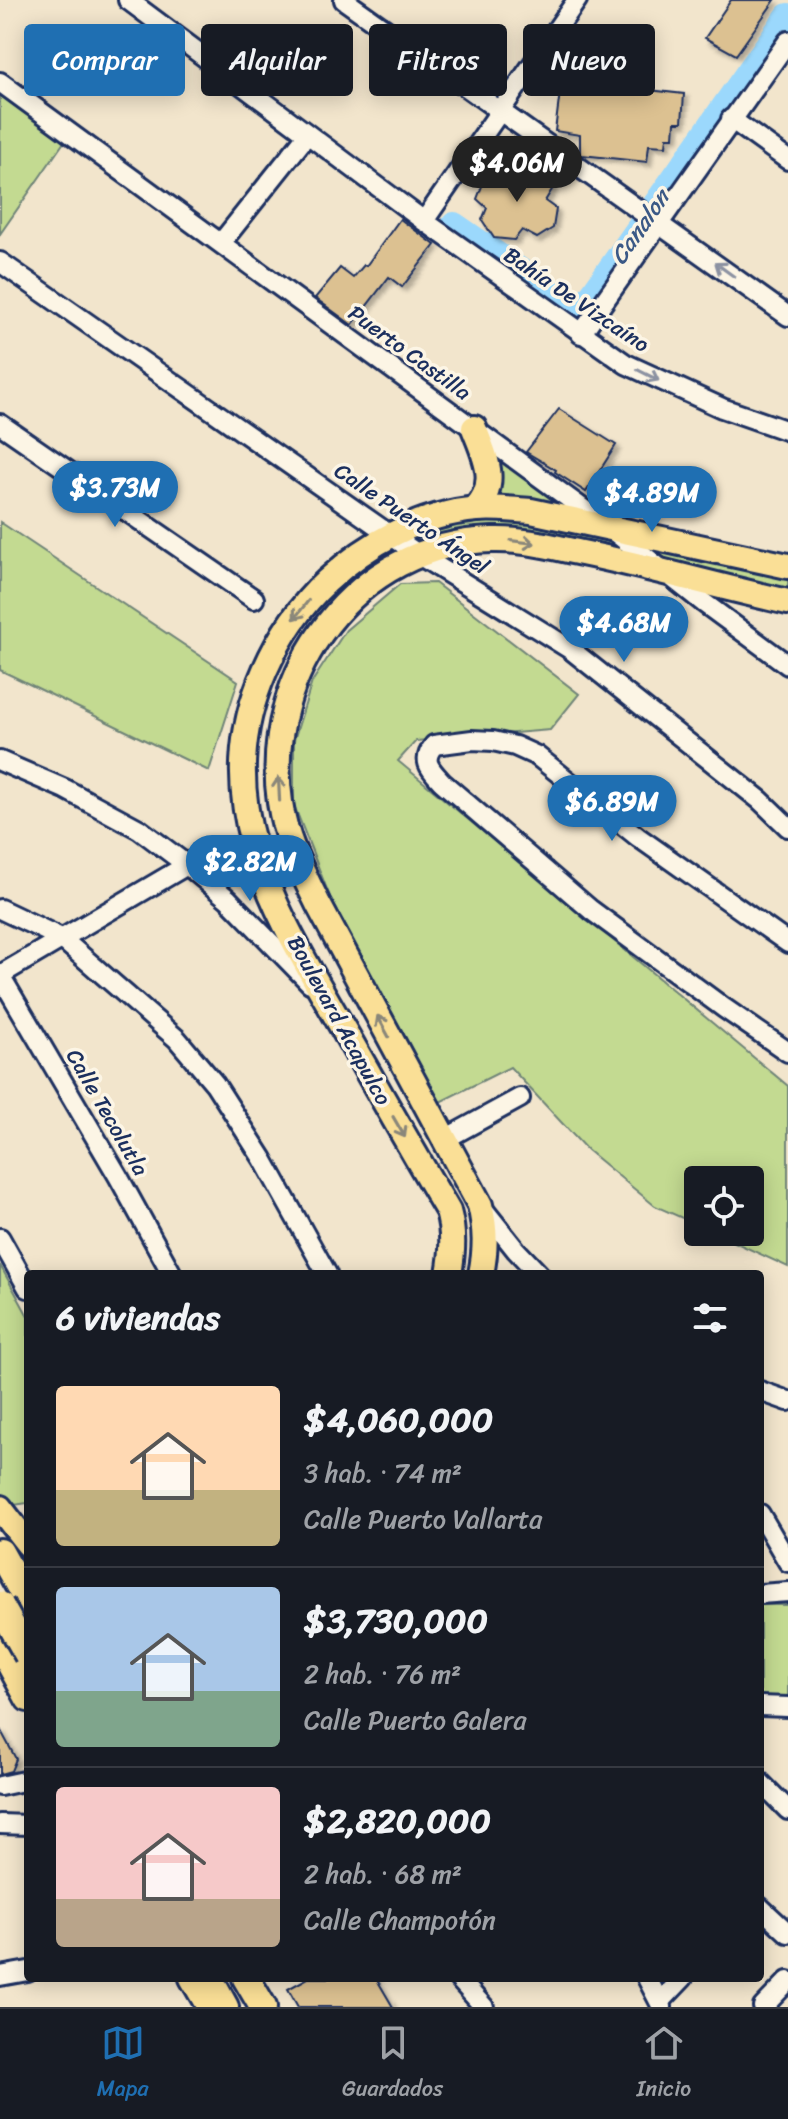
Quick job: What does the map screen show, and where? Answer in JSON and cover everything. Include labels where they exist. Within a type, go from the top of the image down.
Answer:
[{"type":"highway","points":[[0,1552],[24,1595]]},
{"type":"highway","points":[[0,1605],[19,1674]]},
{"type":"highway","points":[[211,1982],[225,2007]]},
{"type":"highway","points":[[248,1982],[263,2007]]},
{"type":"main road","points":[[474,428],[489,478],[487,493],[475,509]]},
{"type":"main road","points":[[391,535],[427,521],[475,509],[494,508],[531,511],[788,566]]},
{"type":"main road","name":"Boulevard Acapulco","points":[[391,535],[357,556],[313,595],[275,649],[251,706],[242,772],[243,797],[252,845],[284,920],[448,1211],[454,1245],[450,1270]]},
{"type":"main road","points":[[419,555],[444,547],[494,540],[543,545],[627,562],[788,602]]},
{"type":"main road","name":"Boulevard Acapulco","points":[[419,555],[383,573],[338,611],[312,645],[286,703],[281,723],[279,802],[295,857],[480,1205],[485,1225],[483,1264]]},
{"type":"main road","points":[[463,1270],[483,1264]]},
{"type":"main road","points":[[9,1514],[24,1538]]},
{"type":"main road","points":[[0,1620],[24,1611]]},
{"type":"main road","points":[[19,1674],[0,1646],[24,1622]]},
{"type":"main road","points":[[194,1982],[209,2007]]},
{"type":"main road","points":[[261,1982],[270,2007]]},
{"type":"street","name":"Bahía De Vizcaíno","points":[[128,0],[424,221],[626,364],[722,408],[788,431]]},
{"type":"street","points":[[344,0],[788,316]]},
{"type":"street","points":[[424,221],[570,3]]},
{"type":"street","points":[[581,334],[650,216],[731,119],[788,41]]},
{"type":"street","name":"Puerto Castilla","points":[[0,82],[612,530],[788,665]]},
{"type":"street","points":[[731,119],[788,160]]},
{"type":"street","points":[[221,243],[307,135]]},
{"type":"street","name":"Calle Puerto Ángel","points":[[0,262],[419,555],[570,649],[760,800],[788,827]]},
{"type":"street","points":[[0,424],[254,599]]},
{"type":"street","points":[[788,943],[638,837],[537,756],[515,746],[472,740],[434,745],[427,753],[431,771],[591,910],[788,1052]]},
{"type":"street","points":[[0,761],[65,789],[139,829],[228,899],[326,999]]},
{"type":"street","points":[[0,975],[187,865]]},
{"type":"street","points":[[0,909],[61,938],[177,1039],[215,1084],[263,1159],[325,1270]]},
{"type":"street","name":"Calle Tecolutla","points":[[0,975],[170,1270]]},
{"type":"street","points":[[445,1139],[520,1098]]},
{"type":"street","points":[[480,1205],[535,1270]]},
{"type":"street","points":[[0,1238],[24,1281]]},
{"type":"street","points":[[483,1264],[497,1249],[516,1250]]},
{"type":"street","points":[[764,1392],[788,1401]]},
{"type":"street","points":[[764,1521],[788,1562]]},
{"type":"street","points":[[764,1594],[788,1592]]},
{"type":"street","points":[[764,1706],[787,1708]]},
{"type":"street","points":[[0,1786],[24,1781]]},
{"type":"street","points":[[764,1786],[788,1810]]},
{"type":"street","points":[[0,1824],[24,1825]]},
{"type":"street","points":[[764,1911],[788,1933]]},
{"type":"street","points":[[0,1976],[24,1972]]},
{"type":"street","points":[[763,2007],[788,1981]]},
{"type":"street","points":[[462,1982],[486,2007]]},
{"type":"street","points":[[649,1982],[661,2004],[680,1982]]},
{"type":"green space","points":[[0,95],[64,142],[0,234]]},
{"type":"green space","points":[[496,450],[604,533],[788,574],[788,590],[491,529],[466,531],[426,544],[423,529],[476,513]]},
{"type":"green space","points":[[0,522],[238,681],[209,771],[0,670]]},
{"type":"green space","points":[[435,583],[579,694],[550,730],[416,741],[398,761],[788,1086],[788,1267],[743,1246],[764,1246],[764,1166],[684,1166],[684,1219],[655,1206],[587,1150],[510,1067],[440,1102],[330,897],[294,805],[294,740],[312,682],[346,630],[400,584]]},
{"type":"green space","points":[[0,1265],[24,1309],[24,1504],[14,1505],[0,1498]]},
{"type":"green space","points":[[764,1605],[788,1605],[788,1700],[764,1699]]},
{"type":"building","points":[[731,0],[775,0],[736,55],[705,38]]},
{"type":"building","points":[[655,91],[684,94],[682,122],[675,122],[674,137],[667,137],[666,146],[649,145],[647,162],[582,155],[580,135],[555,131],[559,96],[655,96]]},
{"type":"building","points":[[522,168],[542,169],[553,188],[545,201],[556,209],[553,228],[537,238],[522,230],[514,240],[494,238],[482,220],[487,208],[477,199],[484,181],[497,171],[513,176]]},
{"type":"building","points":[[400,219],[435,245],[402,287],[389,277],[352,325],[315,298],[340,268],[353,278],[366,266]]},
{"type":"building","points":[[559,409],[616,445],[586,492],[526,452]]},
{"type":"building","points":[[0,1729],[16,1759],[11,1771],[0,1774]]},
{"type":"building","points":[[301,1982],[378,1982],[393,2007],[298,2007],[288,1989]]},
{"type":"waterway","name":"Canalon","points":[[454,225],[580,312],[788,16]]}]
